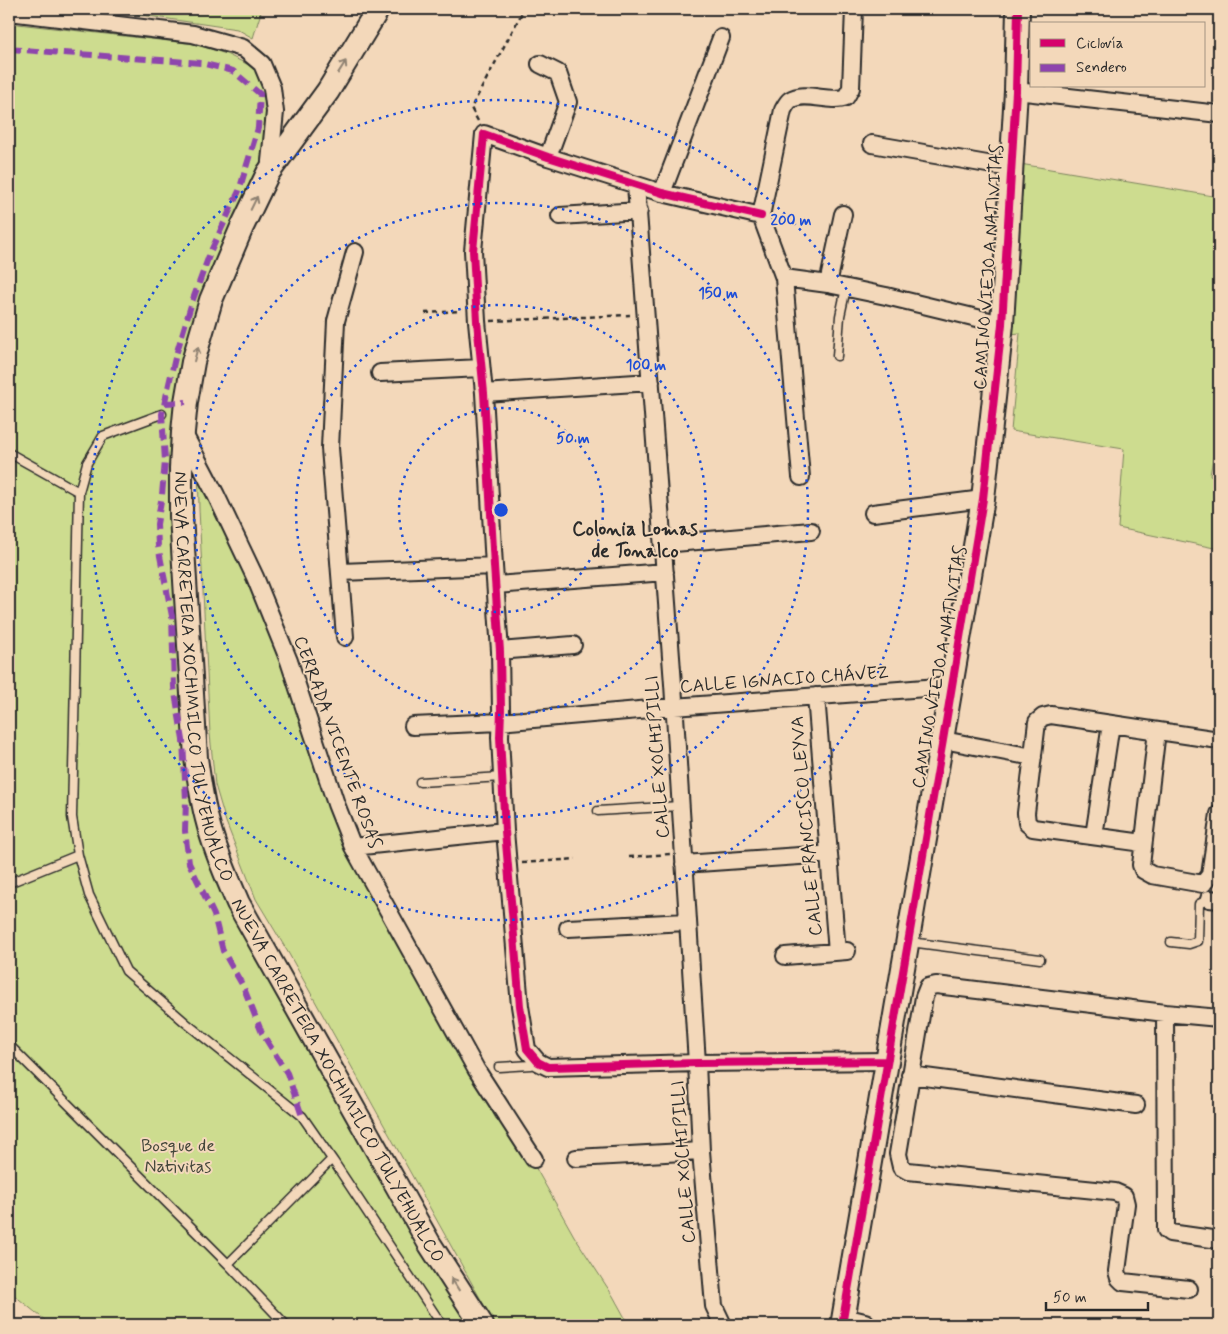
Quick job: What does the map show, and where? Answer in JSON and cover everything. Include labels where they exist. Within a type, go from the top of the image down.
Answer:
[{"type":"main road","name":"NUEVA CARRETERA XOCHIMILCO TULYEHUALCO","points":[[378,9],[328,90],[268,173],[242,227],[211,300],[194,362],[186,402],[183,432],[181,516],[196,758],[200,792],[208,824],[238,904],[429,1243],[482,1325]]},
{"type":"main road","name":"CAMINO VIEJO A NATIVITAS","points":[[850,1324],[887,1061],[983,499],[1002,324],[1016,91],[1018,9]]},
{"type":"street","points":[[801,477],[784,278],[761,216],[783,110],[789,101],[800,96],[840,100],[846,97],[851,88],[854,9]]},
{"type":"street","points":[[9,12],[193,34],[243,48],[262,64],[272,88],[275,112],[268,173]]},
{"type":"street","points":[[662,193],[721,38]]},
{"type":"street","points":[[540,64],[558,73],[568,102],[548,157]]},
{"type":"street","points":[[1016,91],[1219,114]]},
{"type":"street","points":[[761,216],[662,193],[548,157],[484,134],[473,251],[500,651],[500,722],[505,831],[520,1006],[527,1049],[538,1062],[548,1066],[887,1061]]},
{"type":"street","points":[[872,144],[1010,168]]},
{"type":"street","name":"CALLE XOCHIPILLI","points":[[636,185],[665,572],[701,1150],[714,1306],[723,1325]]},
{"type":"street","points":[[560,216],[639,211]]},
{"type":"street","points":[[828,284],[843,214]]},
{"type":"street","points":[[345,637],[330,448],[336,321],[355,252]]},
{"type":"street","points":[[784,278],[828,284],[886,296],[1002,324]]},
{"type":"street","points":[[380,373],[481,368]]},
{"type":"street","points":[[484,393],[651,382]]},
{"type":"street","name":"CERRADA VICENTE ROSAS","points":[[183,432],[216,495],[255,577],[289,661],[336,804],[353,847],[476,1069],[534,1159]]},
{"type":"street","points":[[873,513],[983,499]]},
{"type":"street","points":[[663,544],[811,531]]},
{"type":"street","points":[[341,572],[494,566]]},
{"type":"street","points":[[496,585],[665,572]]},
{"type":"street","points":[[500,651],[573,645]]},
{"type":"street","name":"CALLE IGNACIO CHÁVEZ","points":[[413,726],[500,722],[952,686]]},
{"type":"street","name":"CALLE FRANCISCO LEYVA","points":[[785,956],[842,951],[829,854],[816,696]]},
{"type":"street","points":[[1143,843],[1034,828],[1027,823],[1026,813],[1037,722],[1043,717],[1051,715],[1219,740]]},
{"type":"street","points":[[1094,836],[1111,724]]},
{"type":"street","points":[[1157,731],[1143,843],[1141,864],[1143,870],[1152,876],[1202,884],[1210,875],[1219,814]]},
{"type":"street","points":[[943,740],[1033,757]]},
{"type":"street","points":[[353,847],[505,831]]},
{"type":"street","points":[[683,858],[829,854]]},
{"type":"street","points":[[568,928],[687,922]]},
{"type":"street","points":[[1189,1289],[1123,1282],[1118,1278],[1117,1271],[1126,1204],[1124,1196],[1115,1192],[908,1171],[901,1167],[898,1154],[924,997],[928,987],[936,985],[1219,1018]]},
{"type":"street","points":[[1165,1012],[1166,1230],[1170,1233],[1219,1240]]},
{"type":"street","points":[[910,1075],[1136,1105]]},
{"type":"street","points":[[576,1158],[701,1150]]},
{"type":"lane","points":[[837,356],[840,316],[846,288]]},
{"type":"lane","points":[[162,414],[103,436],[87,463],[79,492],[72,817],[78,855],[89,895],[126,971],[186,1023],[302,1116],[442,1325]]},
{"type":"lane","points":[[9,453],[79,492]]},
{"type":"lane","points":[[420,782],[502,776]]},
{"type":"lane","points":[[598,811],[680,806]]},
{"type":"lane","points":[[9,884],[78,855]]},
{"type":"lane","points":[[1171,942],[1189,944],[1198,941],[1199,904],[1214,900]]},
{"type":"lane","points":[[908,941],[1040,959]]},
{"type":"lane","points":[[9,1045],[228,1264],[286,1325]]},
{"type":"lane","points":[[499,1067],[531,1065],[538,1062]]},
{"type":"lane","points":[[228,1264],[332,1159]]},
{"type":"path","points":[[484,134],[471,108],[524,9]]},
{"type":"path","points":[[425,314],[477,316],[647,315]]},
{"type":"path","points":[[630,857],[683,858]]},
{"type":"path","points":[[508,864],[576,859]]},
{"type":"green space","points":[[100,9],[262,9],[253,38],[237,29]]},
{"type":"green space","name":"Bosque de Nativitas","points":[[9,23],[195,44],[226,54],[249,65],[263,78],[268,104],[268,132],[258,175],[177,396],[208,835],[475,1325],[51,1325],[9,1291]]},
{"type":"green space","points":[[1020,164],[1219,197],[1219,426],[1210,475],[1219,477],[1219,549],[1118,528],[1124,449],[1011,431],[1020,333],[1010,334]]},
{"type":"green space","points":[[198,455],[207,457],[209,472],[229,510],[313,755],[413,967],[425,960],[476,1057],[465,1061],[496,1119],[503,1121],[533,1163],[574,1236],[613,1296],[629,1325],[495,1325],[289,954],[256,899],[226,822],[215,785],[210,734]]},
{"type":"marked path","points":[[9,49],[201,63],[233,71],[260,94],[258,128],[239,191],[210,253],[192,302],[175,358],[162,414],[165,461],[157,524],[158,546],[172,616],[174,687],[183,740],[186,800],[185,831],[189,863],[214,915],[223,951],[243,986],[262,1033],[287,1073],[302,1116]]},
{"type":"marked path","points":[[165,403],[186,402]]},
{"type":"cycle path","points":[[842,1325],[983,499],[1002,324],[1016,91],[1018,9]]},
{"type":"cycle path","points":[[761,216],[662,193],[548,157],[484,134],[473,251],[500,651],[500,737],[505,831],[520,1006],[527,1049],[538,1062],[548,1067],[887,1061]]},
{"type":"district","name":"Colonia Lomas de Tonalco","points":[[635,539]]}]
